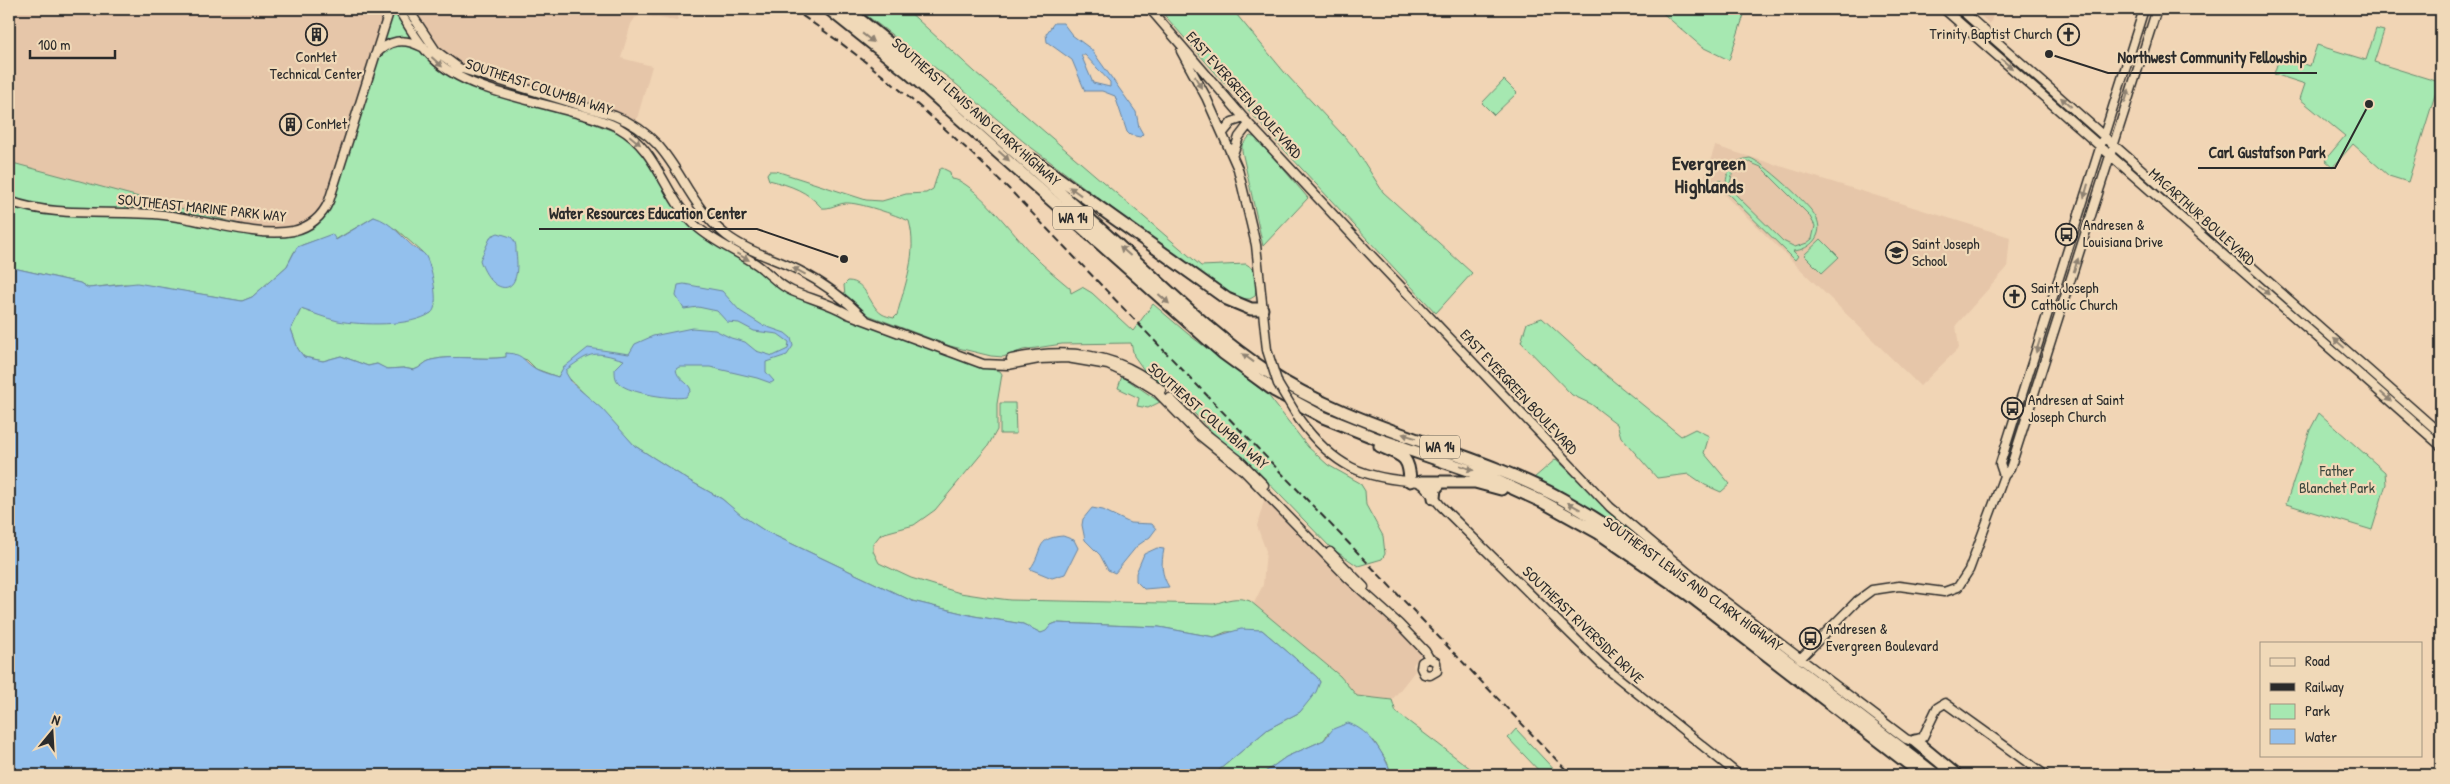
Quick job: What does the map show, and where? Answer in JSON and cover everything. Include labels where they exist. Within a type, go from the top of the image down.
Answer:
[{"type":"highway","name":"SOUTHEAST LEWIS AND CLARK HIGHWAY","points":[[829,9],[909,72],[1223,353],[1275,391],[1323,417],[1378,439],[1486,476],[1573,517],[1626,550],[1688,594],[1923,775]]},
{"type":"highway","name":"SOUTHEAST LEWIS AND CLARK HIGHWAY","points":[[846,9],[958,102],[1212,329],[1264,370],[1300,391],[1348,415],[1480,461],[1528,482],[1591,516],[1654,558],[1936,775]]},
{"type":"highway","points":[[958,102],[1070,188],[1212,290],[1240,306],[1262,310]]},
{"type":"highway","points":[[1323,417],[1359,438],[1406,459],[1416,482],[1481,483],[1573,517]]},
{"type":"highway","points":[[1434,498],[1435,489],[1441,482]]},
{"type":"highway","points":[[1915,741],[1956,775]]},
{"type":"street","name":"SOUTHEAST MARINE PARK WAY","points":[[9,201],[40,210],[165,215],[270,232],[300,229],[315,221],[329,201],[373,57],[390,9]]},
{"type":"street","name":"SOUTHEAST COLUMBIA WAY","points":[[398,9],[423,48],[443,67],[456,75],[614,116],[637,126],[666,151],[696,202],[713,223],[727,236],[747,248],[815,280],[867,320]]},
{"type":"street","name":"SOUTHEAST COLUMBIA WAY","points":[[408,9],[422,33],[446,60],[472,74],[509,89],[620,129],[648,153],[678,203],[694,224],[710,238],[756,264],[789,290],[831,304],[848,314],[992,365],[1008,365],[1039,359],[1081,359],[1108,365],[1134,377],[1155,390],[1199,435],[1244,471],[1347,577],[1368,597],[1374,600],[1421,646],[1429,658]]},
{"type":"street","name":"EAST EVERGREEN BOULEVARD","points":[[1150,9],[1247,121],[1462,353],[1610,507],[1665,555],[1800,660],[1906,740],[1915,741]]},
{"type":"street","name":"MACARTHUR BOULEVARD","points":[[1944,9],[2100,144],[2441,446]]},
{"type":"street","name":"MACARTHUR BOULEVARD","points":[[1960,9],[2113,142],[2441,434]]},
{"type":"street","points":[[2004,476],[2000,464],[2144,9]]},
{"type":"street","points":[[1800,660],[1857,601],[1872,590],[1900,586],[1944,592],[1958,587],[1969,570],[2004,476],[2010,469],[2082,246],[2109,153],[2157,9]]},
{"type":"street","points":[[1175,39],[1233,154],[1254,231],[1267,350],[1278,384],[1299,420],[1320,444],[1351,468],[1380,479],[1416,482]]},
{"type":"street","points":[[373,57],[384,46],[398,40],[407,41],[423,48]]},
{"type":"street","points":[[1223,133],[1232,122],[1247,121]]},
{"type":"street","points":[[1233,154],[1247,121]]},
{"type":"street","points":[[774,279],[775,270],[782,263]]},
{"type":"street","points":[[808,296],[814,290],[815,280]]},
{"type":"street","name":"SOUTHEAST RIVERSIDE DRIVE","points":[[1416,482],[1601,664],[1646,703],[1739,775]]},
{"type":"street","points":[[1915,741],[1925,735],[1935,710],[1941,704],[1951,706],[2045,775]]},
{"type":"shaded area","points":[[9,9],[680,9],[677,21],[641,15],[635,18],[631,24],[621,58],[652,66],[636,122],[589,104],[584,120],[467,84],[452,77],[429,61],[418,49],[401,20],[349,153],[330,208],[326,214],[293,235],[273,236],[243,225],[9,162]]},
{"type":"shaded area","points":[[1973,9],[1995,9],[1990,24]]},
{"type":"shaded area","name":"Saint Joseph School","points":[[1715,146],[2010,237],[2007,268],[1956,325],[1959,348],[1920,386],[1705,176]]},
{"type":"shaded area","points":[[1265,497],[1347,582],[1419,651],[1420,655],[1413,665],[1415,671],[1392,700],[1357,696],[1340,676],[1253,605],[1263,585],[1266,551],[1257,526]]},
{"type":"green space","points":[[858,9],[906,9],[975,72],[1201,266],[1246,264],[1250,266],[1255,278],[1255,296],[1250,299],[1235,298],[1198,273],[1024,142],[950,79]]},
{"type":"green space","points":[[1159,9],[1232,9],[1285,73],[1355,148],[1383,192],[1472,273],[1436,313],[1275,140]]},
{"type":"green space","points":[[1658,9],[1746,9],[1729,60],[1702,47]]},
{"type":"green space","points":[[394,15],[399,17],[412,39],[427,57],[445,72],[467,84],[584,120],[624,135],[634,142],[647,157],[695,228],[723,250],[755,266],[781,290],[894,336],[921,344],[979,367],[1000,371],[1002,374],[997,404],[997,430],[988,446],[935,510],[914,525],[881,534],[873,544],[873,551],[879,563],[911,578],[960,593],[1010,600],[1214,604],[1236,599],[1250,601],[1340,676],[1357,696],[1392,700],[1396,712],[1479,775],[1392,775],[1387,762],[1374,741],[1328,733],[1324,740],[1286,757],[1261,775],[1213,775],[1268,729],[1300,712],[1320,682],[1317,677],[1262,630],[1226,632],[1214,637],[1159,627],[1056,623],[1051,625],[1046,632],[1041,633],[1023,624],[974,616],[912,601],[765,531],[740,515],[722,499],[635,446],[562,371],[558,377],[536,369],[527,360],[506,353],[507,357],[498,358],[440,358],[426,362],[414,370],[403,368],[386,369],[377,364],[368,366],[341,356],[323,361],[304,357],[298,349],[291,329],[301,309],[334,318],[366,323],[398,321],[431,313],[422,252],[397,230],[374,217],[335,240],[332,235],[302,245],[294,252],[287,266],[252,297],[242,301],[152,286],[124,284],[88,288],[80,283],[9,267],[9,162],[243,225],[273,236],[292,235],[328,211],[389,22]]},
{"type":"green space","points":[[2376,29],[2384,31],[2374,62],[2439,82],[2408,182],[2389,176],[2353,144],[2333,167],[2325,160],[2345,136],[2300,99],[2305,84],[2274,74],[2280,55],[2310,66],[2317,45],[2366,60]]},
{"type":"green space","points":[[1504,80],[1517,93],[1494,115],[1482,103]]},
{"type":"green space","points":[[1250,136],[1257,138],[1308,198],[1263,246],[1242,151],[1242,145]]},
{"type":"green space","points":[[1750,158],[1756,161],[1775,175],[1805,203],[1816,217],[1819,229],[1815,240],[1805,248],[1793,251],[1798,256],[1795,260],[1717,183],[1720,180],[1726,185],[1729,170],[1735,163]],"holes":[[[1749,162],[1761,167],[1809,215],[1815,226],[1812,239],[1807,243],[1795,247],[1783,241],[1735,194],[1730,183],[1733,171],[1743,163]]]},
{"type":"green space","points":[[942,168],[950,172],[951,179],[960,181],[982,198],[1036,258],[1070,288],[1071,293],[1082,287],[1092,293],[1133,331],[1153,304],[1188,334],[1268,395],[1308,447],[1328,465],[1360,483],[1365,491],[1366,505],[1383,536],[1385,554],[1382,559],[1358,566],[1331,548],[1254,468],[1216,436],[1173,391],[1144,370],[1134,356],[1131,343],[1062,344],[1023,350],[1003,357],[991,356],[950,346],[861,312],[845,296],[844,285],[848,281],[860,285],[882,314],[894,318],[897,315],[907,280],[911,257],[912,245],[909,221],[877,209],[851,203],[822,208],[811,197],[799,190],[769,180],[767,174],[769,171],[776,171],[866,200],[882,201],[906,194],[926,193],[933,189],[939,170]]},
{"type":"green space","points":[[1821,239],[1839,257],[1822,273],[1804,255]]},
{"type":"green space","points":[[1542,318],[1596,367],[1681,436],[1695,429],[1709,436],[1704,453],[1730,484],[1721,492],[1705,485],[1689,474],[1657,478],[1621,437],[1617,424],[1591,404],[1572,395],[1521,342],[1527,323]]},
{"type":"green space","points":[[1122,376],[1160,402],[1148,408],[1137,406],[1139,398],[1118,388]]},
{"type":"green space","points":[[1000,403],[1015,403],[1016,434],[1000,434]]},
{"type":"green space","name":"Father Blanchet Park","points":[[2319,413],[2385,472],[2386,484],[2372,530],[2286,504],[2310,430]]},
{"type":"green space","points":[[1556,459],[1634,533],[1630,534],[1596,511],[1534,478]]},
{"type":"green space","points":[[1516,729],[1559,775],[1543,775],[1508,738]]},
{"type":"water","points":[[1054,23],[1063,23],[1072,35],[1091,49],[1136,112],[1139,127],[1143,134],[1140,137],[1130,135],[1127,132],[1115,96],[1102,91],[1085,91],[1072,60],[1047,42],[1046,34]],"holes":[[[1081,55],[1085,55],[1110,82],[1110,87],[1093,83]]]},
{"type":"water","points":[[374,217],[392,226],[411,245],[425,255],[434,285],[434,309],[422,318],[411,321],[372,324],[338,321],[301,309],[291,329],[298,349],[304,357],[323,361],[341,356],[368,366],[377,364],[387,369],[403,368],[414,370],[426,362],[440,358],[497,358],[506,357],[506,353],[517,355],[536,369],[558,377],[563,368],[588,348],[629,354],[635,344],[653,336],[692,328],[715,330],[745,342],[756,351],[773,356],[788,349],[789,342],[778,334],[754,331],[739,323],[727,322],[717,311],[698,307],[684,309],[676,296],[678,285],[684,284],[722,291],[740,311],[762,325],[785,333],[791,338],[793,346],[787,355],[766,362],[766,372],[774,381],[771,383],[710,367],[679,367],[676,369],[678,376],[688,384],[691,390],[686,397],[672,398],[642,393],[620,384],[616,379],[615,369],[624,360],[614,357],[594,354],[582,359],[566,370],[572,383],[602,409],[635,446],[722,499],[765,531],[912,601],[974,616],[1023,624],[1041,633],[1056,623],[1159,627],[1214,637],[1241,629],[1262,630],[1317,677],[1320,682],[1316,692],[1300,712],[1268,729],[1213,775],[9,775],[9,267],[80,283],[88,288],[137,283],[242,301],[252,297],[287,266],[297,247],[332,234],[336,240]]},
{"type":"water","points":[[498,233],[511,237],[516,245],[517,268],[515,279],[511,285],[505,288],[498,286],[491,280],[480,260],[491,236]]},
{"type":"water","points":[[1092,508],[1103,510],[1130,523],[1152,524],[1156,529],[1150,537],[1137,546],[1115,573],[1108,570],[1100,555],[1085,540],[1082,525],[1083,519]]},
{"type":"water","points":[[1063,536],[1074,540],[1078,548],[1065,574],[1052,578],[1030,569],[1041,546],[1048,539]]},
{"type":"water","points":[[1157,548],[1164,549],[1162,569],[1169,587],[1144,589],[1136,581],[1136,573],[1144,554]]},
{"type":"water","points":[[1348,723],[1370,737],[1376,744],[1392,775],[1261,775],[1286,757],[1324,740],[1333,729]]},
{"type":"railway","points":[[792,9],[850,50],[905,94],[1010,190],[1571,775]]},
{"type":"place","name":"ConMet Technical Center","points":[[316,34]]},
{"type":"place","name":"Trinity Baptist Church","points":[[2068,34]]},
{"type":"place","name":"Northwest Community Fellowship","points":[[2049,54]]},
{"type":"place","name":"Carl Gustafson Park","points":[[2369,104]]},
{"type":"place","name":"ConMet","points":[[290,124]]},
{"type":"place","name":"Andresen & Louisiana Drive","points":[[2067,234]]},
{"type":"place","name":"Saint Joseph School","points":[[1896,253]]},
{"type":"place","name":"Water Resources Education Center","points":[[844,259]]},
{"type":"place","name":"Saint Joseph Catholic Church","points":[[2015,297]]},
{"type":"place","name":"Andresen at Saint Joseph Church","points":[[2012,409]]},
{"type":"place","name":"Andresen & Evergreen Boulevard","points":[[1810,638]]},
{"type":"district","name":"Evergreen Highlands","points":[[1709,174]]}]
